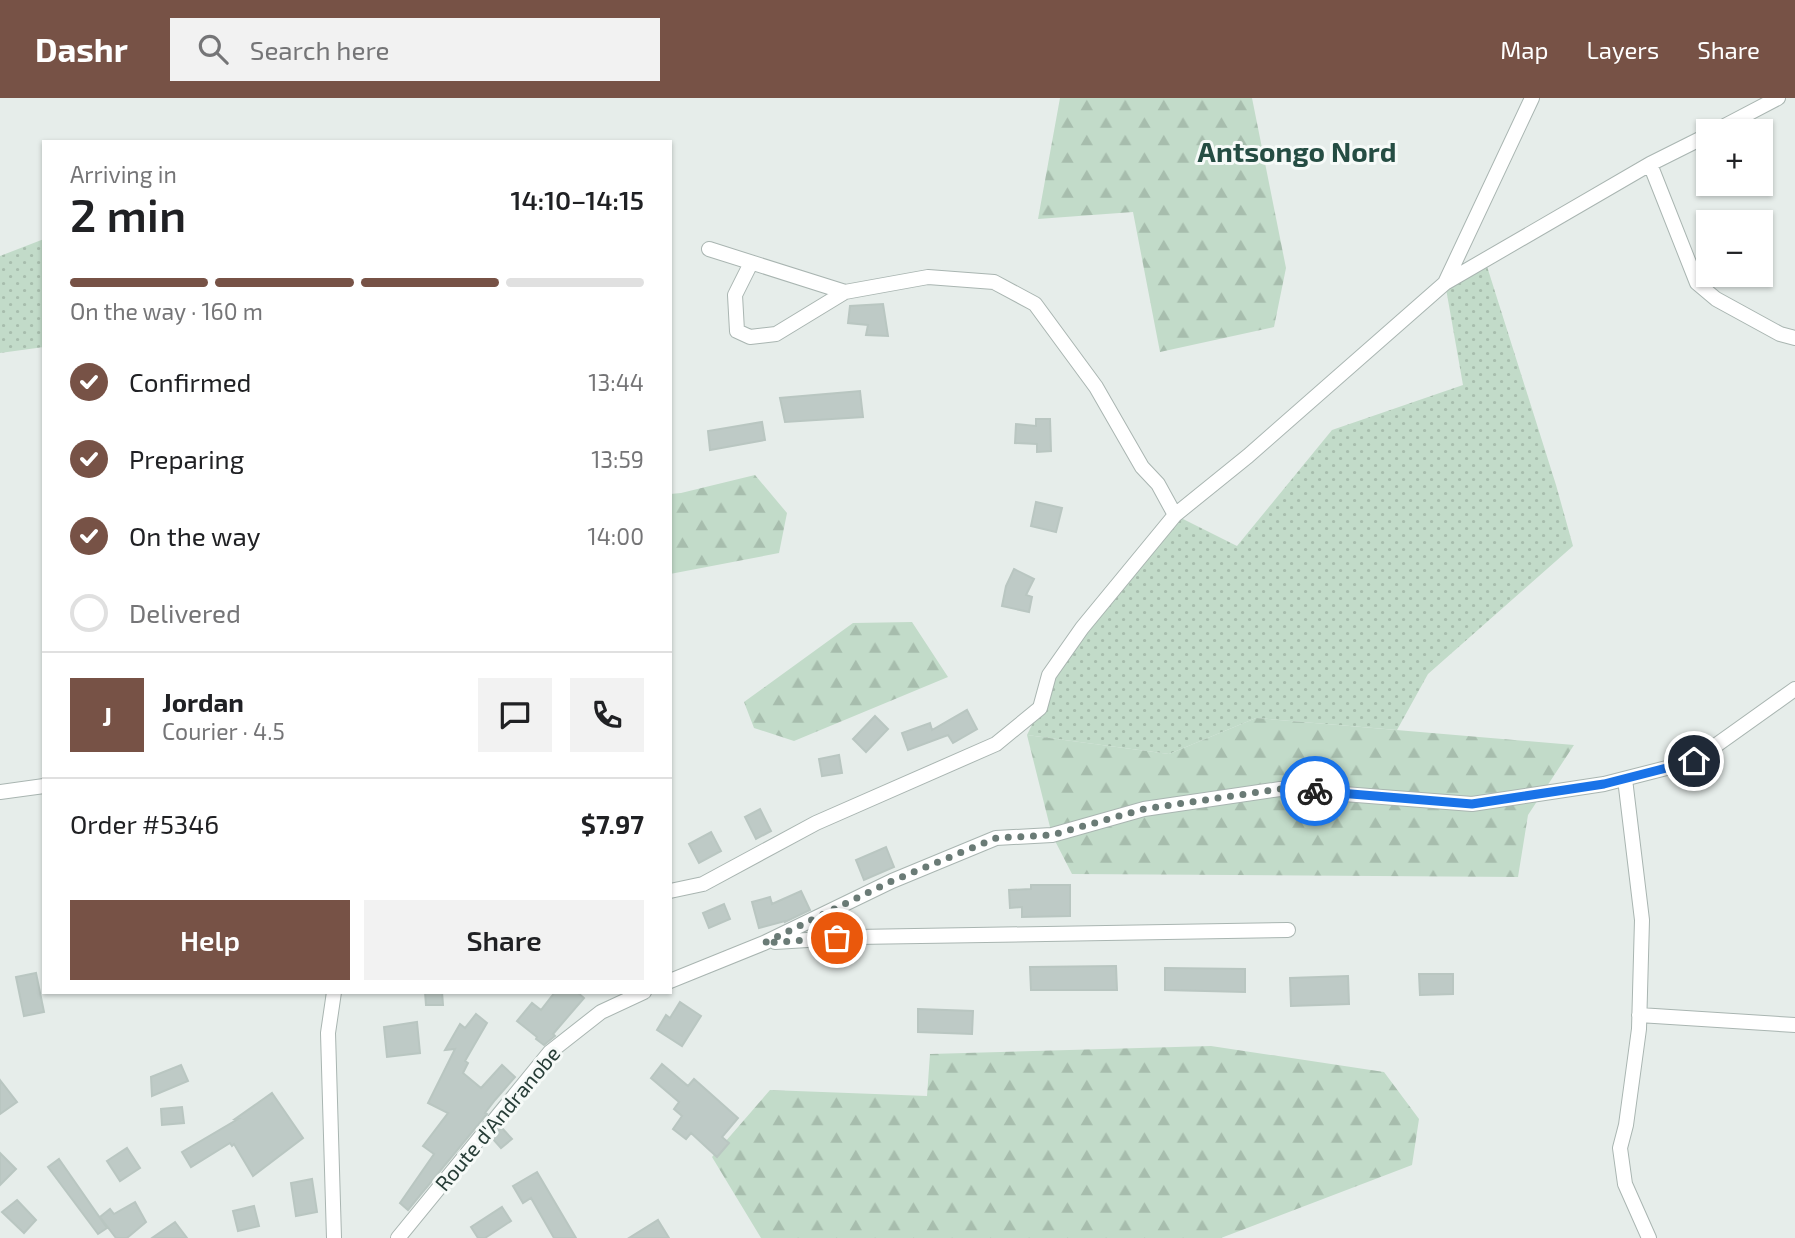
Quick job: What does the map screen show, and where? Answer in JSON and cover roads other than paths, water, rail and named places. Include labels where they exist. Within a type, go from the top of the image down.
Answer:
[{"type":"street","points":[[1445,283],[1532,98]]},
{"type":"street","points":[[1736,119],[1772,99]]},
{"type":"street","points":[[672,891],[704,884],[816,823],[996,744],[1040,708],[1049,675],[1082,628],[1175,515],[1248,456],[1445,283],[1650,164],[1696,141]]},
{"type":"street","points":[[1650,164],[1697,284],[1716,299],[1780,334],[1795,338]]},
{"type":"street","points":[[709,249],[845,292]]},
{"type":"street","points":[[751,263],[735,295],[737,331],[750,337],[776,334],[845,292],[928,277],[994,282],[1035,304],[1096,387],[1142,467],[1158,484],[1175,515]]},
{"type":"street","points":[[672,978],[764,943],[892,881],[996,838],[1052,835],[1144,809],[1280,789],[1472,804],[1604,784],[1694,761],[1795,689]]},
{"type":"street","points":[[1625,779],[1643,920],[1639,1015],[1626,1125],[1619,1148],[1625,1184],[1649,1238]]},
{"type":"street","points":[[0,792],[42,786]]},
{"type":"street","points":[[764,943],[856,937],[1288,930]]},
{"type":"street","points":[[334,994],[328,1033],[334,1238]]},
{"type":"street","name":"Route d'Andranobe","points":[[398,1238],[550,1052],[601,1012],[640,994]]},
{"type":"street","points":[[1639,1015],[1795,1024]]},
{"type":"district","name":"Antsongo Nord","points":[[1297,152]]}]
